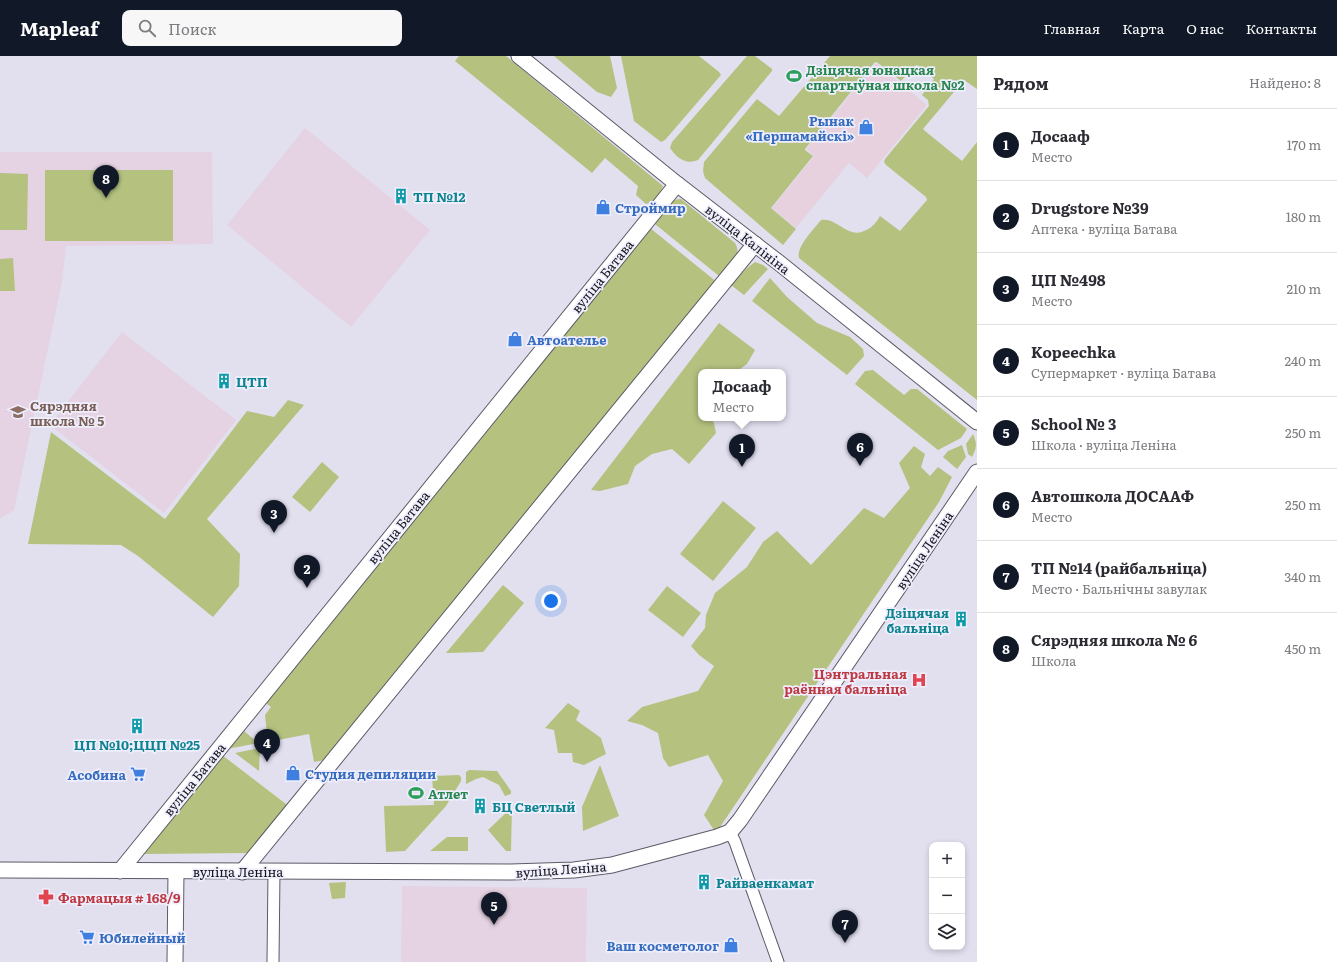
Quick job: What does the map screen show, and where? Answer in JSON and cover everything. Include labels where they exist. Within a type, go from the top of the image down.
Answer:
[{"type":"street","name":"вуліца Калініна","points":[[519,56],[677,184],[756,244],[977,422]]},
{"type":"street","name":"вуліца Батава","points":[[120,871],[677,184]]},
{"type":"street","points":[[242,872],[756,244]]},
{"type":"street","name":"вуліца Леніна","points":[[0,870],[242,872],[510,872],[574,870],[612,865],[717,837],[730,832],[744,814],[977,472]]},
{"type":"street","points":[[730,832],[735,842],[778,962]]},
{"type":"street","points":[[175,962],[176,871]]},
{"type":"street","points":[[273,962],[274,871]]},
{"type":"shaded area","name":"Рынак «Першамайскі»","points":[[876,63],[927,105],[867,178],[849,163],[796,228],[772,208],[814,156],[806,149]]},
{"type":"shaded area","points":[[305,128],[430,230],[351,327],[227,225]]},
{"type":"shaded area","points":[[0,152],[212,152],[213,244],[66,246],[62,282],[14,510],[0,519]]},
{"type":"shaded area","points":[[122,332],[236,420],[164,513],[50,425]]},
{"type":"shaded area","points":[[402,886],[587,888],[586,962],[401,962]]},
{"type":"green space","points":[[459,56],[506,56],[663,186],[659,195],[655,200],[646,204],[636,195],[638,186],[605,158],[592,173],[455,61]]},
{"type":"green space","points":[[554,56],[610,56],[617,88],[611,97],[597,92]]},
{"type":"green space","points":[[621,56],[699,56],[721,75],[665,140],[661,142],[634,121]]},
{"type":"green space","points":[[747,56],[755,56],[772,69],[772,71],[698,160],[689,162],[682,160],[670,148],[672,142]]},
{"type":"green space","points":[[830,56],[977,56],[977,89],[964,80],[923,129],[962,161],[977,142],[977,400],[799,258],[800,249],[810,233],[821,220],[827,220],[858,233],[872,227],[880,216],[900,231],[927,200],[926,197],[884,162],[929,106],[928,100],[922,95],[934,79],[919,66],[916,65],[901,81],[875,62],[805,149],[813,156],[771,208],[796,229],[783,245],[705,178],[703,171],[704,162],[757,99],[779,116]]},
{"type":"green space","points":[[45,170],[173,170],[173,241],[45,241]]},
{"type":"green space","points":[[0,173],[28,174],[27,230],[0,230]]},
{"type":"green space","points":[[681,199],[735,243],[737,248],[736,257],[721,276],[719,276],[653,222],[673,200]]},
{"type":"green space","points":[[650,228],[718,283],[331,759],[314,762],[309,734],[273,741],[267,735],[265,715],[271,707],[267,704],[265,698]]},
{"type":"green space","points":[[13,258],[15,291],[0,291],[0,259]]},
{"type":"green space","points":[[755,262],[768,269],[744,295],[731,285],[747,268]]},
{"type":"green space","points":[[770,278],[787,297],[817,323],[850,337],[863,349],[864,356],[847,375],[752,301]]},
{"type":"green space","points":[[719,323],[755,350],[747,364],[740,369],[698,369],[698,421],[713,421],[716,433],[689,464],[672,449],[652,454],[635,466],[628,484],[600,491],[591,490]]},
{"type":"green space","points":[[873,370],[904,395],[911,389],[917,389],[967,429],[961,438],[938,450],[855,384],[865,371]]},
{"type":"green space","points":[[288,400],[304,405],[207,519],[240,554],[239,586],[213,617],[138,556],[121,545],[28,544],[51,432],[165,519],[247,411],[274,417]]},
{"type":"green space","points":[[973,434],[976,446],[972,457],[968,454],[966,444]]},
{"type":"green space","points":[[962,445],[966,457],[957,469],[943,457],[948,451]]},
{"type":"green space","points":[[914,446],[925,454],[921,467],[930,476],[938,467],[952,477],[939,502],[716,833],[704,815],[723,781],[708,755],[669,767],[663,758],[658,733],[642,725],[627,721],[642,707],[698,691],[714,666],[699,655],[691,646],[705,628],[706,615],[715,593],[747,567],[763,542],[777,531],[811,565],[864,508],[884,518],[910,488],[899,463]]},
{"type":"green space","points":[[322,462],[339,477],[310,512],[292,497]]},
{"type":"green space","points":[[723,501],[756,528],[713,581],[680,554]]},
{"type":"green space","points":[[503,585],[524,603],[483,652],[446,653]]},
{"type":"green space","points":[[667,586],[701,613],[683,637],[648,610]]},
{"type":"green space","points":[[568,703],[580,711],[576,720],[601,738],[606,754],[584,765],[573,762],[572,753],[558,753],[554,730],[545,728]]},
{"type":"green space","points":[[243,730],[258,743],[227,749]]},
{"type":"green space","points":[[260,748],[259,771],[235,753]]},
{"type":"green space","points":[[222,755],[286,804],[286,806],[248,853],[143,854]]},
{"type":"green space","points":[[600,765],[619,816],[583,831],[582,807]]},
{"type":"green space","points":[[469,770],[497,771],[511,791],[511,794],[505,796],[499,785],[483,777],[466,784],[466,772]]},
{"type":"green space","points":[[459,775],[461,777],[461,781],[446,806],[405,851],[386,852],[384,806],[434,805],[432,776]]},
{"type":"green space","points":[[512,807],[511,851],[506,851],[488,830]]},
{"type":"green space","points":[[447,837],[468,837],[468,851],[430,851]]},
{"type":"green space","points":[[346,882],[345,898],[332,899],[329,883]]},
{"type":"place","name":"Дзіцячая юнацкая спартыўная школа №2","points":[[794,76]]},
{"type":"place","name":"Рынак «Першамайскі»","points":[[866,127]]},
{"type":"place","name":"ТП №12","points":[[401,196]]},
{"type":"place","name":"Сярэдняя школа № 6","points":[[106,198]]},
{"type":"place","name":"Строймир","points":[[603,207]]},
{"type":"place","name":"Автоателье","points":[[515,339]]},
{"type":"place","name":"ЦТП","points":[[224,381]]},
{"type":"place","name":"Сярэдняя школа № 5","points":[[18,412]]},
{"type":"place","name":"Автошкола ДОСААФ","points":[[860,466]]},
{"type":"place","name":"Досааф","points":[[742,467]]},
{"type":"place","name":"ЦП №498","points":[[274,533]]},
{"type":"place","name":"Drugstore №39","points":[[307,588]]},
{"type":"place","name":"Дзіцячая бальніца","points":[[961,619]]},
{"type":"place","name":"Цэнтральная раённая бальніца","points":[[919,680]]},
{"type":"place","name":"ЦП №10;ЦЦП №25","points":[[137,726]]},
{"type":"place","name":"Kopeechka","points":[[267,762]]},
{"type":"place","name":"Студия депиляции","points":[[293,773]]},
{"type":"place","name":"Асобина","points":[[138,774]]},
{"type":"place","name":"Атлет","points":[[416,793]]},
{"type":"place","name":"БЦ Светлый","points":[[480,806]]},
{"type":"place","name":"Райваенкамат","points":[[704,882]]},
{"type":"place","name":"Фармацыя # 168/9","points":[[46,897]]},
{"type":"place","name":"School № 3","points":[[494,925]]},
{"type":"place","name":"Юбилейный","points":[[87,937]]},
{"type":"place","name":"ТП №14 (райбальніца)","points":[[845,943]]},
{"type":"place","name":"Ваш косметолог","points":[[731,945]]}]
